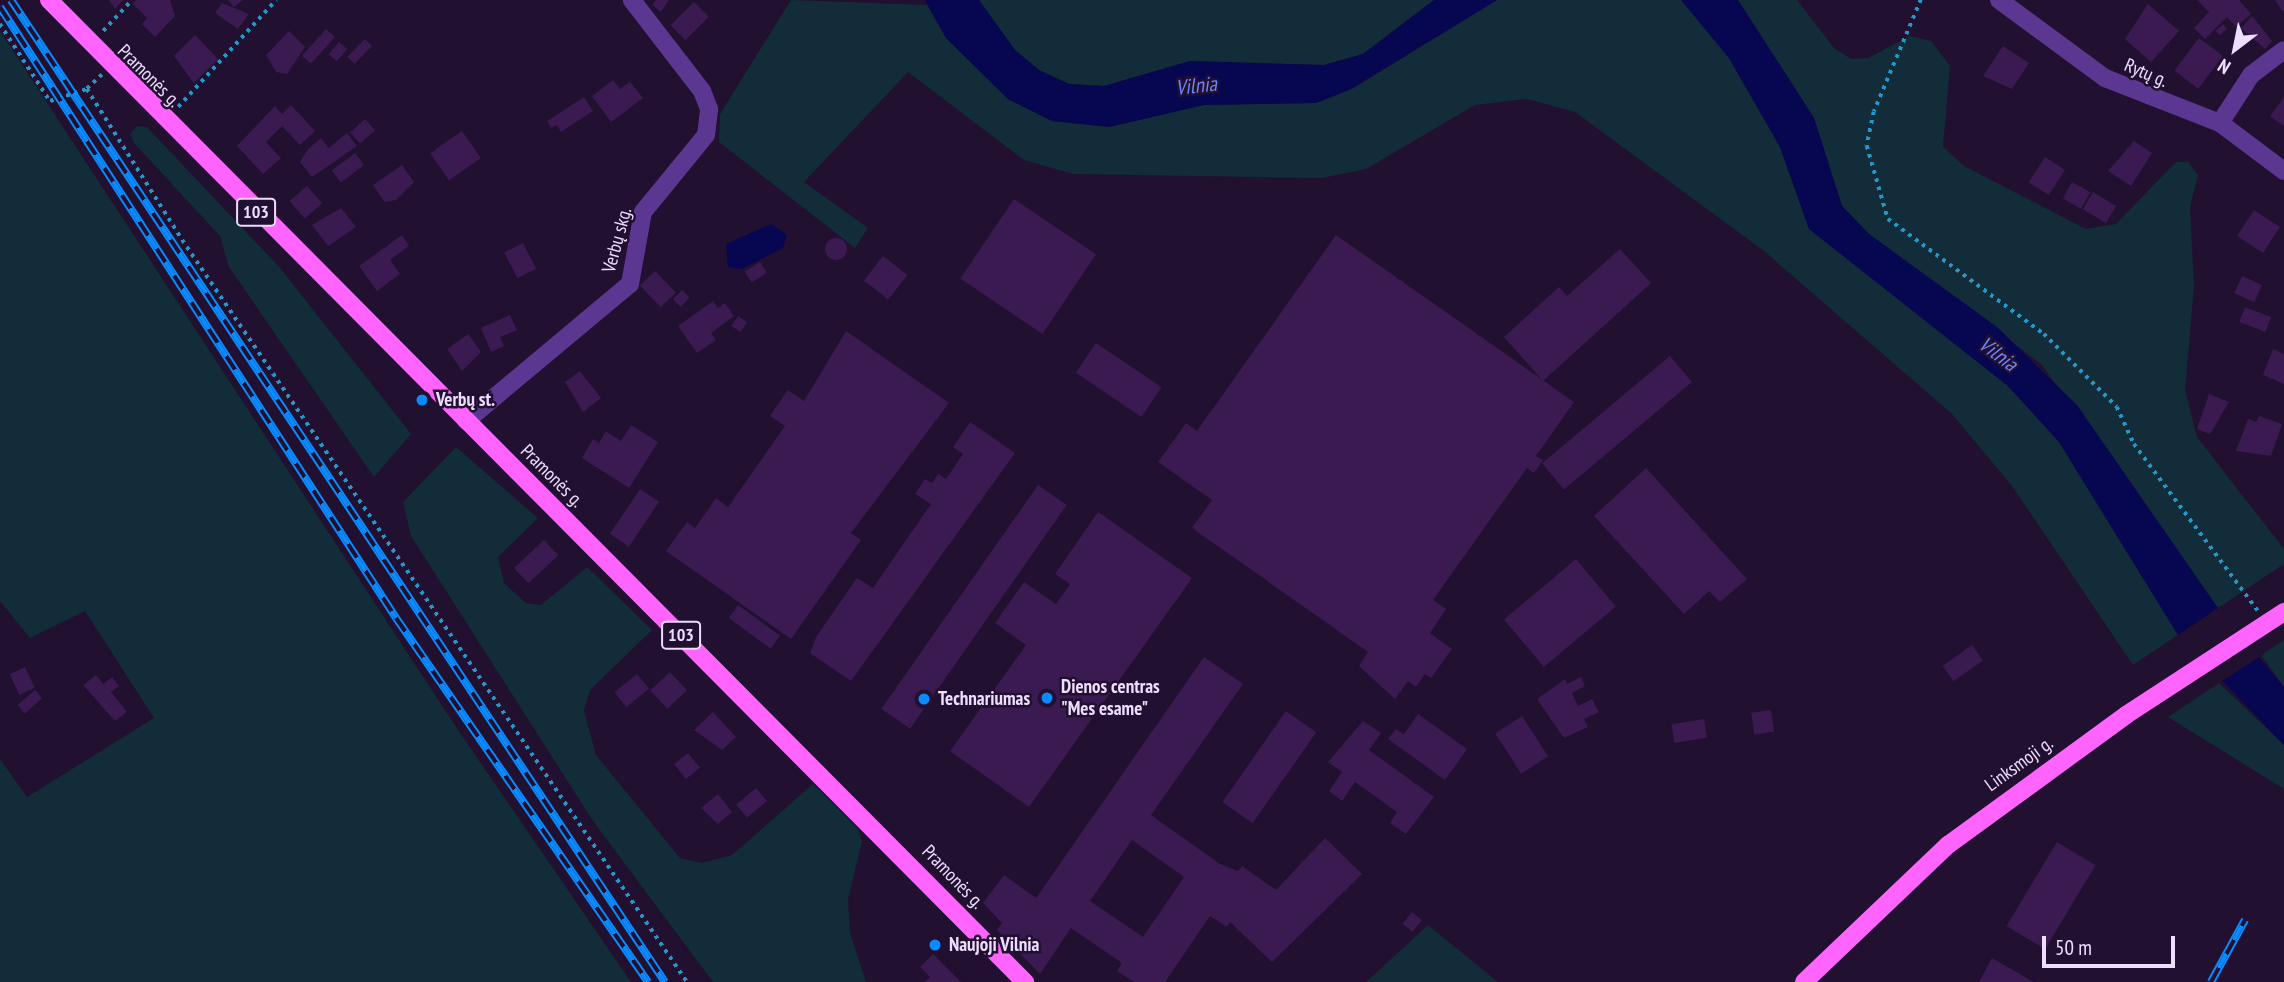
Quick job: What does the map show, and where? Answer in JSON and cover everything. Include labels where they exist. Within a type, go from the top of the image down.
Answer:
[{"type":"main road","name":"Pramonės g.","points":[[49,0],[89,46],[467,421],[1025,982]]},
{"type":"main road","name":"Linksmoji g.","points":[[1804,982],[1948,845],[2126,715],[2284,612]]},
{"type":"street","name":"Verbų skg.","points":[[467,421],[630,284],[643,212],[706,135],[709,108],[702,90],[632,0]]},
{"type":"street","name":"Rytų g.","points":[[1999,0],[2105,78],[2220,124],[2284,171]]},
{"type":"street","points":[[2220,124],[2251,75],[2284,50]]},
{"type":"path","points":[[89,46],[132,0]]},
{"type":"path","points":[[165,121],[276,0]]},
{"type":"path","points":[[1921,0],[1874,112],[1867,146],[1888,219],[2044,334],[2117,407],[2134,444],[2218,565],[2268,623]]},
{"type":"path","points":[[0,24],[50,101],[87,89],[110,67]]},
{"type":"path","points":[[87,89],[218,293],[687,982]]},
{"type":"shaded area","points":[[791,0],[927,5],[946,38],[1008,99],[1052,121],[1109,127],[1204,105],[1316,103],[1352,89],[1497,0],[1681,0],[1729,58],[1780,147],[1809,229],[2008,386],[2059,442],[2178,635],[2133,665],[2012,486],[1952,414],[1764,251],[1575,112],[1527,99],[1475,105],[1366,169],[1322,178],[1073,174],[1024,160],[908,72],[804,182],[868,228],[855,248],[719,142],[720,114]]},
{"type":"shaded area","points":[[979,0],[1434,0],[1363,54],[1324,65],[1190,61],[1104,86],[1069,84],[1039,70],[1015,50]]},
{"type":"shaded area","points":[[1738,0],[1797,0],[1834,48],[1851,59],[1868,58],[1910,36],[1931,41],[1950,66],[1943,147],[1964,166],[2086,229],[2116,224],[2176,162],[2188,162],[2198,175],[2190,207],[2194,287],[2185,390],[2197,437],[2284,549],[2284,564],[2218,608],[2041,364],[1869,234],[1842,206],[1814,118]]},
{"type":"shaded area","points":[[0,31],[456,727],[631,982],[0,982],[0,759],[27,797],[154,718],[85,611],[30,638],[0,601]]},
{"type":"shaded area","points":[[137,126],[147,127],[281,269],[411,434],[374,477],[229,267],[220,236],[134,143],[130,134]]},
{"type":"shaded area","points":[[456,447],[538,518],[498,557],[504,583],[526,603],[541,605],[587,567],[652,630],[590,690],[584,711],[596,755],[680,858],[702,863],[732,855],[813,784],[858,829],[862,842],[848,899],[850,933],[866,982],[713,982],[593,821],[411,536],[403,502]]},
{"type":"shaded area","points":[[2284,640],[2284,687],[2261,655]]},
{"type":"shaded area","points":[[2219,683],[2284,745],[2284,789],[2168,717]]},
{"type":"shaded area","points":[[1428,925],[1498,982],[1366,982]]},
{"type":"water","name":"Vilnia","points":[[925,0],[979,0],[1015,50],[1039,70],[1069,84],[1104,86],[1190,61],[1324,65],[1363,54],[1434,0],[1497,0],[1351,89],[1316,103],[1204,105],[1109,127],[1052,121],[1008,99],[946,38]]},
{"type":"water","name":"Vilnia","points":[[1681,0],[1738,0],[1814,118],[1842,206],[1869,234],[1997,327],[2077,405],[2218,608],[2284,687],[2284,745],[2178,635],[2059,442],[2008,386],[1809,229],[1780,147],[1729,58]]},
{"type":"water","points":[[771,224],[787,235],[783,248],[742,269],[728,267],[726,244]]},
{"type":"pier","points":[[2221,606],[2264,654],[2216,685],[2175,637]]},
{"type":"building","points":[[109,0],[123,0],[115,9]]},
{"type":"building","points":[[136,0],[170,0],[175,16],[155,37],[142,24],[147,18],[133,4]]},
{"type":"building","points":[[228,0],[243,0],[234,7]]},
{"type":"building","points":[[656,0],[669,0],[661,12],[652,5]]},
{"type":"building","points":[[2197,0],[2239,0],[2251,14],[2236,27],[2227,17],[2205,39],[2194,28],[2209,12]]},
{"type":"building","points":[[2275,0],[2284,0],[2284,10],[2282,11]]},
{"type":"building","points":[[694,2],[709,17],[686,40],[671,25]]},
{"type":"building","points":[[222,3],[249,14],[238,29],[215,13]]},
{"type":"building","points":[[2148,4],[2179,31],[2151,62],[2125,39]]},
{"type":"building","points":[[2252,16],[2272,41],[2265,49],[2241,28]]},
{"type":"building","points":[[2223,24],[2227,29],[2220,35],[2215,31]]},
{"type":"building","points":[[326,29],[335,37],[311,64],[302,56]]},
{"type":"building","points":[[289,31],[305,47],[287,74],[276,72],[266,55]]},
{"type":"building","points":[[195,35],[218,59],[194,83],[174,56]]},
{"type":"building","points":[[2199,38],[2223,56],[2198,89],[2174,71]]},
{"type":"building","points":[[365,39],[372,46],[354,64],[347,57]]},
{"type":"building","points":[[339,42],[347,49],[337,61],[329,54]]},
{"type":"building","points":[[2003,46],[2029,63],[2012,89],[1983,76]]},
{"type":"building","points":[[613,80],[620,89],[630,82],[643,98],[611,122],[592,96]]},
{"type":"building","points":[[584,97],[593,111],[561,132],[557,125],[551,128],[547,121]]},
{"type":"building","points":[[2284,97],[2284,126],[2270,116]]},
{"type":"building","points":[[291,105],[315,131],[300,145],[282,126],[266,142],[281,158],[263,174],[237,146],[275,106],[282,114]]},
{"type":"building","points":[[365,119],[375,130],[360,144],[350,132]]},
{"type":"building","points":[[462,131],[481,158],[449,180],[430,153]]},
{"type":"building","points":[[347,133],[357,146],[312,177],[300,162],[308,149],[321,138],[329,148]]},
{"type":"building","points":[[2134,141],[2152,153],[2131,186],[2108,171]]},
{"type":"building","points":[[355,153],[364,165],[341,182],[332,170]]},
{"type":"building","points":[[2045,157],[2065,170],[2049,195],[2029,182]]},
{"type":"building","points":[[402,165],[414,182],[396,200],[385,202],[373,185]]},
{"type":"building","points":[[2072,182],[2090,192],[2081,209],[2063,199]]},
{"type":"building","points":[[307,186],[322,203],[305,218],[290,201]]},
{"type":"building","points":[[2093,192],[2116,206],[2106,223],[2083,209]]},
{"type":"building","points":[[1014,199],[1096,254],[1042,334],[960,279]]},
{"type":"building","points":[[341,208],[356,227],[328,246],[312,225]]},
{"type":"building","points":[[2254,210],[2280,227],[2263,253],[2237,236]]},
{"type":"building","points":[[402,235],[409,246],[390,260],[400,274],[377,291],[359,266]]},
{"type":"building","points":[[1336,235],[1574,402],[1536,456],[1543,460],[1534,473],[1527,468],[1433,600],[1446,609],[1430,633],[1452,649],[1431,678],[1425,674],[1416,687],[1408,681],[1395,699],[1359,666],[1368,652],[1192,528],[1212,500],[1158,462],[1186,423],[1197,431]]},
{"type":"building","points":[[836,238],[844,241],[847,249],[844,257],[836,260],[828,257],[825,249],[828,241]]},
{"type":"building","points":[[523,243],[536,269],[517,278],[504,253]]},
{"type":"building","points":[[1620,249],[1651,283],[1543,381],[1504,337],[1559,287],[1567,296]]},
{"type":"building","points":[[883,256],[907,275],[888,300],[864,280]]},
{"type":"building","points":[[760,262],[767,273],[752,283],[745,272]]},
{"type":"building","points":[[655,271],[676,293],[661,307],[640,286]]},
{"type":"building","points":[[2242,276],[2262,285],[2254,302],[2234,293]]},
{"type":"building","points":[[682,290],[690,298],[681,307],[673,299]]},
{"type":"building","points":[[713,301],[718,308],[725,303],[734,316],[711,333],[716,340],[697,353],[678,326]]},
{"type":"building","points":[[2245,307],[2271,317],[2265,332],[2239,322]]},
{"type":"building","points":[[510,315],[517,330],[500,337],[504,346],[491,352],[481,328]]},
{"type":"building","points":[[738,316],[747,322],[740,332],[731,326]]},
{"type":"building","points":[[846,331],[949,403],[851,533],[861,540],[791,639],[666,551],[687,522],[695,528],[716,498],[728,507],[785,426],[770,416],[788,390],[804,401]]},
{"type":"building","points":[[468,334],[481,352],[462,371],[447,349]]},
{"type":"building","points":[[1096,343],[1161,387],[1141,417],[1076,373]]},
{"type":"building","points":[[2273,349],[2284,354],[2284,384],[2263,375]]},
{"type":"building","points":[[1670,356],[1692,382],[1564,489],[1542,463]]},
{"type":"building","points":[[580,371],[601,398],[583,412],[565,382]]},
{"type":"building","points":[[2209,394],[2229,402],[2210,434],[2197,429]]},
{"type":"building","points":[[2259,416],[2282,424],[2271,456],[2236,451],[2248,419],[2256,422]]},
{"type":"building","points":[[970,422],[1015,453],[851,681],[810,653],[816,637],[857,578],[873,588],[931,504],[915,494],[925,479],[932,483],[938,474],[946,479],[963,454],[953,447]]},
{"type":"building","points":[[631,425],[658,442],[629,488],[582,458],[593,439],[599,443],[606,431],[621,441]]},
{"type":"building","points":[[1646,468],[1747,579],[1720,602],[1709,591],[1684,614],[1594,516]]},
{"type":"building","points":[[1038,485],[1067,505],[910,729],[881,709]]},
{"type":"building","points":[[640,489],[659,502],[629,547],[610,534]]},
{"type":"building","name":"Dienos centras \"Mes esame\"","points":[[1098,512],[1192,578],[1029,807],[950,751],[1026,645],[995,623],[1024,582],[1056,604],[1070,584],[1055,574]]},
{"type":"building","points":[[544,540],[558,555],[528,583],[514,568]]},
{"type":"building","points":[[1576,559],[1616,606],[1544,667],[1504,619]]},
{"type":"building","points":[[738,605],[780,636],[771,649],[729,618]]},
{"type":"building","points":[[1972,645],[1983,661],[1953,681],[1943,666]]},
{"type":"building","points":[[1204,657],[1243,684],[1151,815],[1220,864],[1238,871],[1242,866],[1276,890],[1325,838],[1362,874],[1272,962],[1230,922],[1227,927],[1210,916],[1165,982],[1134,982],[1117,971],[1122,963],[1071,928],[1040,974],[997,930],[1002,923],[983,903],[1004,875],[1036,898]],"holes":[[[1132,840],[1184,877],[1143,937],[1090,901]]]},
{"type":"building","points":[[25,667],[35,688],[19,695],[10,674]]},
{"type":"building","points":[[670,672],[687,690],[667,709],[650,690]]},
{"type":"building","points":[[637,674],[649,689],[626,707],[614,692]]},
{"type":"building","points":[[96,675],[103,684],[112,677],[119,686],[111,692],[127,712],[115,721],[83,685]]},
{"type":"building","points":[[1581,677],[1585,686],[1572,693],[1578,706],[1592,699],[1599,712],[1584,719],[1588,727],[1564,738],[1537,699],[1565,679],[1567,684]]},
{"type":"building","points":[[35,690],[42,698],[25,713],[18,705]]},
{"type":"building","points":[[1771,710],[1774,732],[1754,735],[1751,713]]},
{"type":"building","points":[[1286,711],[1316,732],[1253,823],[1222,802]]},
{"type":"building","points":[[713,712],[736,737],[722,750],[694,730]]},
{"type":"building","points":[[1418,714],[1467,749],[1445,780],[1388,739],[1396,729],[1404,734]]},
{"type":"building","points":[[1522,716],[1548,756],[1521,774],[1495,733]]},
{"type":"building","points":[[1704,719],[1707,738],[1674,743],[1671,724]]},
{"type":"building","points":[[1363,721],[1381,733],[1369,750],[1434,797],[1406,834],[1390,823],[1397,812],[1355,782],[1342,801],[1329,791],[1342,772],[1328,762]]},
{"type":"building","points":[[688,753],[700,768],[686,779],[674,764]]},
{"type":"building","points":[[756,788],[767,801],[747,818],[736,805]]},
{"type":"building","points":[[718,794],[732,812],[718,824],[701,808]]},
{"type":"building","points":[[2057,842],[2096,865],[2045,949],[2007,926]]},
{"type":"building","points":[[1412,912],[1422,920],[1413,932],[1403,924]]},
{"type":"building","points":[[933,954],[961,982],[925,982],[930,977],[920,967]]},
{"type":"building","points":[[1992,958],[2034,982],[1979,982]]},
{"type":"railway","points":[[11,0],[665,982]]},
{"type":"railway","points":[[0,7],[396,618],[648,982]]},
{"type":"railway","points":[[2211,982],[2245,920]]},
{"type":"place","name":"Verbų st.","points":[[422,400]]},
{"type":"place","name":"Dienos centras \"Mes esame\"","points":[[1047,698]]},
{"type":"place","name":"Technariumas","points":[[924,699]]},
{"type":"place","name":"Naujoji Vilnia","points":[[935,945]]}]
